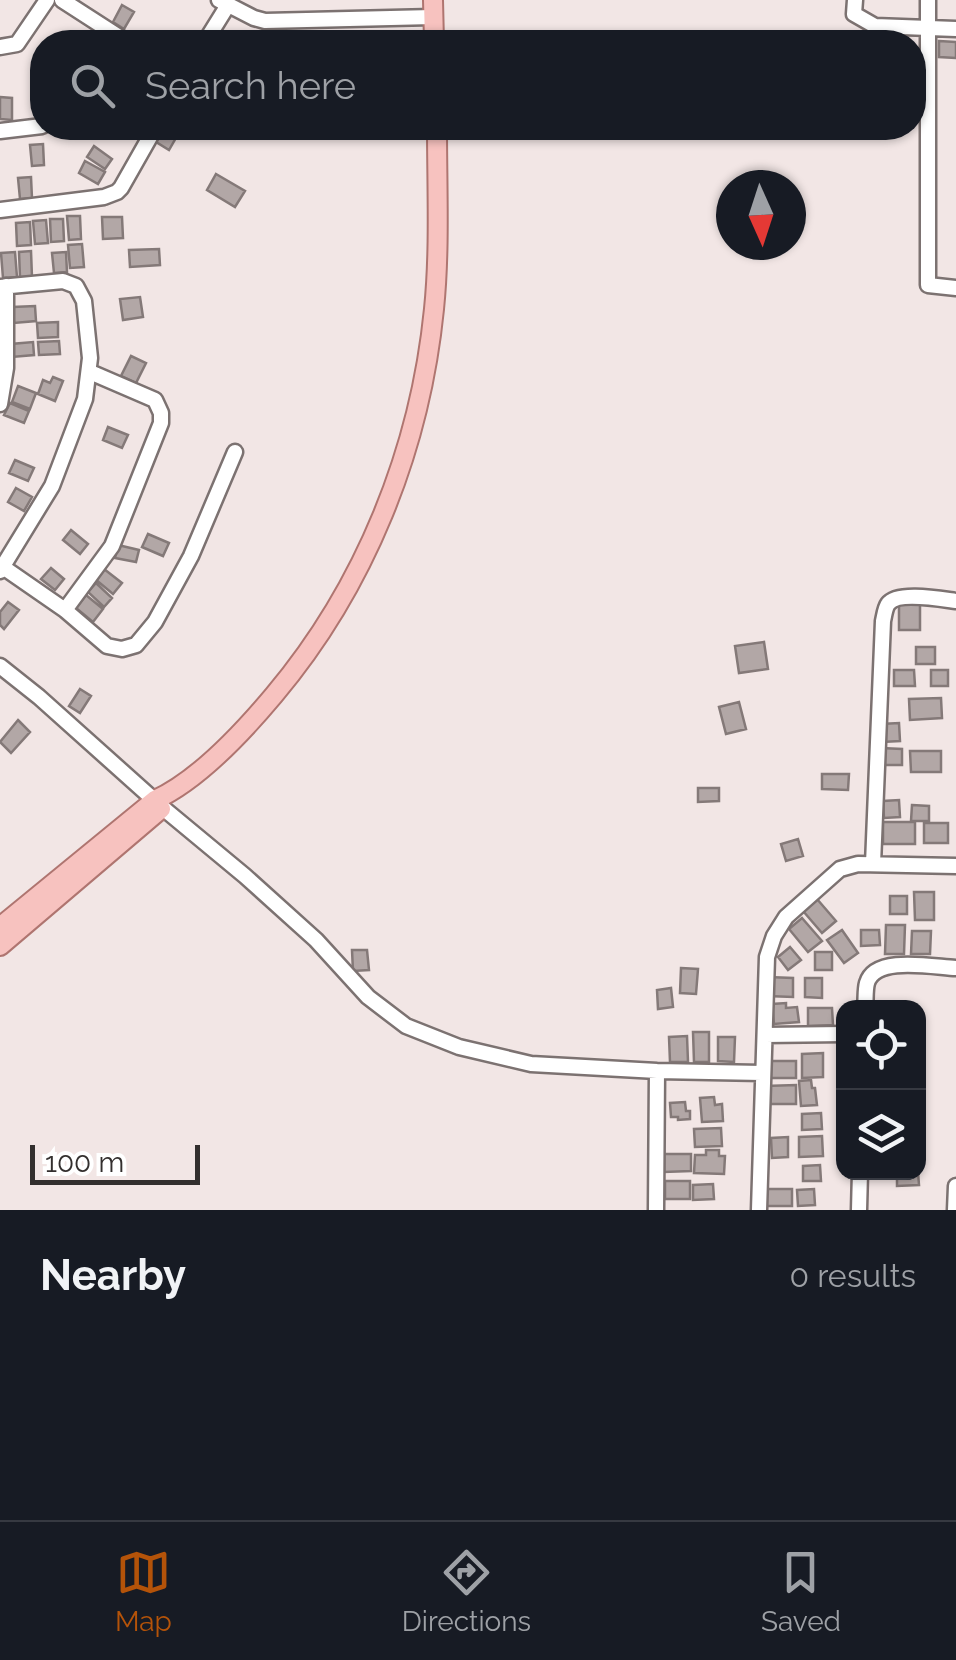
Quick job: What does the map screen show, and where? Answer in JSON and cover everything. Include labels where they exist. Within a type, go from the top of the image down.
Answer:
[{"type":"main road","points":[[0,946],[232,740],[298,666],[332,616],[388,506],[412,434],[426,372],[434,308],[437,140]]},
{"type":"main road","points":[[0,927],[163,800]]},
{"type":"street","points":[[0,47],[17,44],[46,0]]},
{"type":"street","points":[[62,0],[104,30]]},
{"type":"street","points":[[854,0],[854,14],[868,24],[956,29]]},
{"type":"street","points":[[928,0],[928,285],[956,288]]},
{"type":"street","points":[[211,30],[223,3],[266,21],[433,9]]},
{"type":"street","points":[[0,130],[30,127]]},
{"type":"street","points":[[0,210],[117,192],[148,140]]},
{"type":"street","points":[[0,404],[6,368],[3,286],[63,281],[76,286],[84,301],[90,372],[85,399],[60,470],[1,568],[65,610],[108,646],[122,649],[140,642],[155,622],[191,556],[235,452]]},
{"type":"street","points":[[65,610],[112,546],[160,424],[158,407],[150,396],[90,372]]},
{"type":"street","points":[[874,864],[885,612],[890,601],[904,597],[956,600]]},
{"type":"street","points":[[0,666],[163,800],[316,940],[368,997],[406,1026],[459,1048],[531,1064],[762,1073]]},
{"type":"street","points":[[758,1210],[768,957],[774,936],[786,917],[832,874],[848,866],[956,866]]},
{"type":"street","points":[[866,1000],[867,983],[873,972],[884,966],[956,968]]},
{"type":"street","points":[[766,1036],[836,1034]]},
{"type":"street","points":[[656,1210],[657,1071]]},
{"type":"street","points":[[859,1210],[860,1180]]},
{"type":"street","points":[[955,1210],[956,1186]]},
{"type":"building","points":[[122,5],[134,12],[124,29],[113,22]]},
{"type":"building","points":[[939,41],[956,42],[956,58],[939,57]]},
{"type":"building","points":[[0,97],[12,98],[12,120],[0,119]]},
{"type":"building","points":[[153,140],[175,140],[169,150]]},
{"type":"building","points":[[43,144],[44,165],[32,166],[30,145]]},
{"type":"building","points":[[94,146],[112,159],[105,169],[87,157]]},
{"type":"building","points":[[85,161],[105,172],[98,184],[79,173]]},
{"type":"building","points":[[216,174],[245,191],[235,207],[207,190]]},
{"type":"building","points":[[31,177],[32,198],[20,199],[18,178]]},
{"type":"building","points":[[67,216],[80,216],[81,239],[69,240]]},
{"type":"building","points":[[102,217],[122,217],[123,238],[103,239]]},
{"type":"building","points":[[50,219],[63,219],[64,241],[51,242]]},
{"type":"building","points":[[46,220],[48,243],[35,244],[33,221]]},
{"type":"building","points":[[30,222],[31,245],[17,246],[16,223]]},
{"type":"building","points":[[82,244],[84,267],[70,268],[68,245]]},
{"type":"building","points":[[159,249],[160,265],[130,267],[129,250]]},
{"type":"building","points":[[31,251],[32,277],[20,277],[19,252]]},
{"type":"building","points":[[15,252],[17,277],[3,278],[1,253]]},
{"type":"building","points":[[66,252],[67,272],[54,273],[52,253]]},
{"type":"building","points":[[140,297],[143,317],[123,320],[120,299]]},
{"type":"building","points":[[35,306],[36,321],[14,323],[13,307]]},
{"type":"building","points":[[58,322],[58,337],[38,338],[37,323]]},
{"type":"building","points":[[59,341],[60,354],[39,355],[38,342]]},
{"type":"building","points":[[33,342],[34,355],[12,357],[11,344]]},
{"type":"building","points":[[131,356],[146,363],[136,383],[121,376]]},
{"type":"building","points":[[53,377],[63,381],[55,401],[38,394],[43,380],[50,383]]},
{"type":"building","points":[[18,386],[36,393],[30,409],[12,402]]},
{"type":"building","points":[[10,403],[29,411],[24,423],[4,415]]},
{"type":"building","points":[[108,427],[128,435],[122,448],[103,440]]},
{"type":"building","points":[[15,460],[34,468],[28,481],[9,473]]},
{"type":"building","points":[[16,488],[32,497],[24,511],[8,502]]},
{"type":"building","points":[[71,530],[88,544],[80,554],[63,540]]},
{"type":"building","points":[[148,534],[169,543],[163,556],[142,547]]},
{"type":"building","points":[[118,545],[139,550],[136,562],[115,558]]},
{"type":"building","points":[[51,568],[64,579],[55,590],[41,579]]},
{"type":"building","points":[[104,569],[122,583],[113,594],[95,579]]},
{"type":"building","points":[[96,583],[112,598],[104,607],[88,592]]},
{"type":"building","points":[[86,595],[103,609],[93,622],[76,608]]},
{"type":"building","points":[[8,602],[19,610],[4,629],[0,612]]},
{"type":"building","points":[[899,604],[920,604],[920,630],[899,630]]},
{"type":"building","points":[[764,642],[768,669],[739,673],[735,646]]},
{"type":"building","points":[[916,647],[935,647],[935,664],[916,664]]},
{"type":"building","points":[[894,670],[914,670],[915,686],[894,686]]},
{"type":"building","points":[[931,670],[948,670],[948,686],[931,686]]},
{"type":"building","points":[[80,689],[91,696],[80,713],[69,706]]},
{"type":"building","points":[[941,698],[942,718],[910,720],[909,699]]},
{"type":"building","points":[[739,702],[746,729],[726,734],[719,707]]},
{"type":"building","points":[[18,720],[30,732],[11,753],[0,742]]},
{"type":"building","points":[[899,723],[900,741],[882,742],[881,724]]},
{"type":"building","points":[[881,748],[902,749],[902,765],[881,765]]},
{"type":"building","points":[[910,751],[941,751],[941,772],[911,772]]},
{"type":"building","points":[[822,774],[849,774],[848,790],[822,789]]},
{"type":"building","points":[[698,788],[719,788],[719,801],[698,802]]},
{"type":"building","points":[[899,800],[900,817],[884,818],[883,801]]},
{"type":"building","points":[[912,805],[929,806],[929,821],[911,821]]},
{"type":"building","points":[[883,822],[915,822],[915,844],[883,844]]},
{"type":"building","points":[[924,823],[948,823],[948,843],[924,843]]},
{"type":"building","points":[[798,839],[803,856],[786,861],[781,844]]},
{"type":"building","points":[[914,892],[934,892],[934,920],[915,920]]},
{"type":"building","points":[[890,896],[907,896],[907,914],[890,914]]},
{"type":"building","points":[[817,899],[836,921],[822,933],[803,911]]},
{"type":"building","points":[[802,918],[822,941],[808,952],[789,929]]},
{"type":"building","points":[[886,925],[905,925],[904,954],[885,954]]},
{"type":"building","points":[[842,930],[858,953],[844,963],[827,940]]},
{"type":"building","points":[[861,930],[879,930],[880,945],[861,946]]},
{"type":"building","points":[[912,931],[931,931],[930,954],[911,954]]},
{"type":"building","points":[[790,947],[801,960],[788,970],[778,957]]},
{"type":"building","points":[[352,950],[367,950],[369,970],[353,971]]},
{"type":"building","points":[[815,952],[832,952],[832,970],[815,970]]},
{"type":"building","points":[[681,968],[698,969],[696,994],[680,993]]},
{"type":"building","points":[[768,977],[793,978],[793,997],[767,996]]},
{"type":"building","points":[[805,978],[822,978],[822,998],[805,997]]},
{"type":"building","points":[[671,988],[673,1007],[658,1009],[657,990]]},
{"type":"building","points":[[786,1003],[786,1008],[797,1007],[799,1022],[774,1024],[772,1004]]},
{"type":"building","points":[[808,1008],[832,1008],[833,1025],[808,1026]]},
{"type":"building","points":[[693,1032],[709,1032],[709,1062],[694,1062]]},
{"type":"building","points":[[687,1036],[688,1062],[670,1062],[669,1037]]},
{"type":"building","points":[[718,1037],[735,1037],[734,1062],[718,1061]]},
{"type":"building","points":[[823,1053],[823,1077],[802,1078],[802,1054]]},
{"type":"building","points":[[768,1061],[796,1061],[796,1078],[768,1078]]},
{"type":"building","points":[[811,1080],[817,1105],[801,1106],[799,1081]]},
{"type":"building","points":[[796,1085],[796,1104],[765,1104],[765,1086]]},
{"type":"building","points":[[714,1097],[715,1105],[722,1104],[723,1121],[702,1122],[700,1098]]},
{"type":"building","points":[[685,1102],[690,1119],[671,1117],[670,1103]]},
{"type":"building","points":[[821,1113],[822,1129],[802,1130],[802,1114]]},
{"type":"building","points":[[721,1128],[722,1146],[695,1147],[694,1129]]},
{"type":"building","points":[[822,1136],[823,1156],[799,1157],[799,1137]]},
{"type":"building","points":[[788,1137],[788,1157],[772,1158],[771,1138]]},
{"type":"building","points":[[706,1150],[719,1150],[719,1156],[725,1156],[724,1174],[694,1173],[695,1155],[706,1155]]},
{"type":"building","points":[[664,1154],[691,1154],[691,1171],[664,1172]]},
{"type":"building","points":[[820,1165],[821,1181],[803,1181],[803,1166]]},
{"type":"building","points":[[897,1180],[919,1180],[919,1185],[897,1186]]},
{"type":"building","points":[[665,1181],[690,1181],[690,1199],[665,1199]]},
{"type":"building","points":[[713,1184],[714,1199],[693,1200],[693,1185]]},
{"type":"building","points":[[762,1189],[792,1189],[792,1206],[762,1206]]},
{"type":"building","points":[[814,1189],[815,1205],[798,1206],[797,1190]]}]
